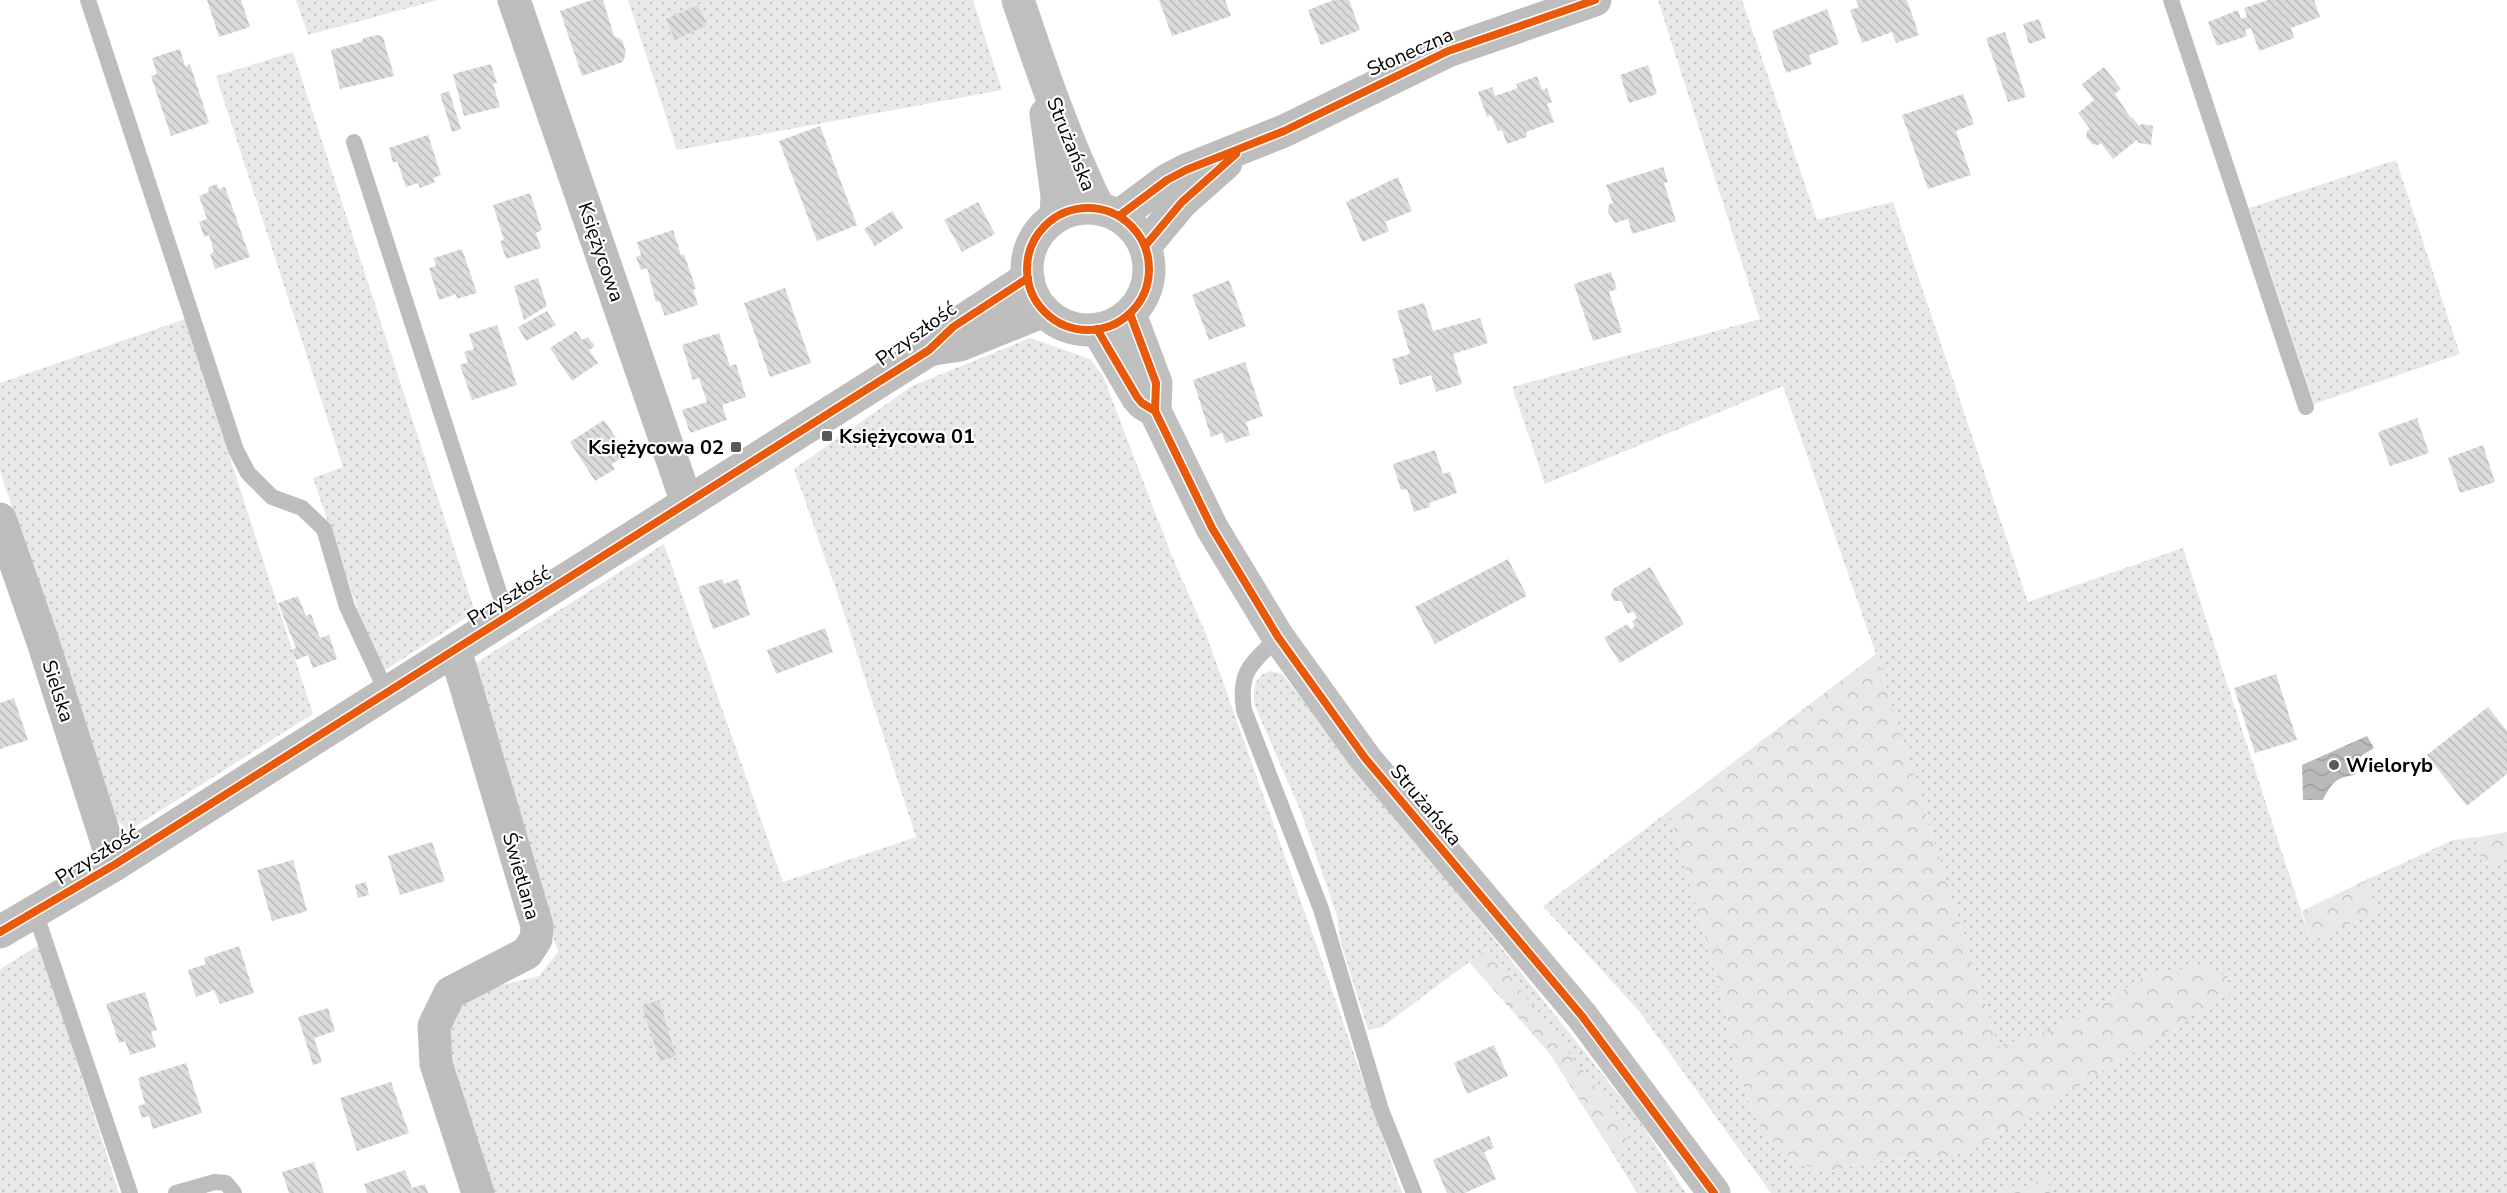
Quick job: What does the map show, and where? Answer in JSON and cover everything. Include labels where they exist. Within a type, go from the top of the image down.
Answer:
[{"type":"main road","name":"Strużańska","points":[[1018,0],[1075,157],[1109,212]]},
{"type":"main road","name":"Strużańska","points":[[1045,79],[1047,126],[1057,195],[1056,217]]},
{"type":"main road","points":[[1088,207],[1109,212],[1135,230],[1144,246],[1149,264],[1148,282],[1141,300],[1130,314],[1112,325],[1097,329],[1077,328],[1058,322],[1044,311],[1033,296],[1028,278],[1028,260],[1033,243],[1056,217],[1071,210],[1088,207]]},
{"type":"main road","name":"Strużańska","points":[[1130,314],[1138,341],[1156,383],[1155,411],[1212,528],[1278,637],[1365,758],[1582,1016],[1714,1193]]},
{"type":"main road","name":"Strużańska","points":[[1097,329],[1137,397],[1155,411]]},
{"type":"street","name":"Księżycowa","points":[[514,0],[687,503]]},
{"type":"street","name":"Słoneczna","points":[[1109,212],[1167,180],[1284,131],[1448,51],[1596,0]]},
{"type":"street","name":"Słoneczna","points":[[1144,246],[1182,202],[1243,148]]},
{"type":"street","name":"Przyszłość","points":[[0,933],[114,865],[929,350],[953,327],[1028,278]]},
{"type":"street","name":"Przyszłość","points":[[929,350],[960,345],[1044,311]]},
{"type":"street","name":"Sielska","points":[[0,519],[43,642],[114,865]]},
{"type":"street","name":"Świetlana","points":[[455,650],[537,926],[536,939],[527,953],[450,993],[434,1026],[436,1064],[478,1193]]},
{"type":"lane","points":[[88,0],[236,450],[248,473],[272,496],[302,508],[324,530],[347,607],[387,693]]},
{"type":"lane","points":[[2171,0],[2306,407]]},
{"type":"lane","points":[[354,142],[507,617]]},
{"type":"lane","points":[[1278,637],[1246,670],[1241,692],[1244,710],[1321,909],[1381,1110],[1414,1193]]},
{"type":"lane","points":[[35,912],[130,1193]]},
{"type":"lane","points":[[176,1193],[215,1182],[226,1183],[234,1193]]},
{"type":"green space","points":[[296,0],[438,0],[308,35]]},
{"type":"green space","points":[[628,0],[973,0],[1002,90],[677,150]]},
{"type":"green space","points":[[1658,0],[1742,0],[1817,220],[1893,202],[2028,602],[2183,548],[2311,942],[2376,911],[2364,881],[2453,840],[2477,837],[2483,864],[2507,859],[2507,1193],[2052,1193],[2046,1177],[2028,1186],[1995,1193],[1771,1193],[1639,1011],[1543,906],[1669,811],[1727,1015],[1737,1069],[1755,1117],[1777,1147],[1799,1163],[1827,1172],[1874,1161],[1931,1158],[1970,1150],[2022,1121],[2229,993],[2150,972],[2097,1008],[2038,1035],[1998,1046],[1876,654],[1783,386],[1545,484],[1512,387],[1760,319]]},
{"type":"green space","points":[[293,52],[475,612],[387,669],[379,667],[375,660],[313,478],[343,467],[216,76]]},
{"type":"green space","points":[[2396,160],[2460,354],[2314,404],[2249,208]]},
{"type":"green space","points":[[185,319],[313,714],[128,831],[117,820],[0,471],[0,383]]},
{"type":"green space","points":[[1030,338],[1090,359],[1103,376],[1171,554],[1206,634],[1402,1193],[491,1193],[444,1034],[455,1008],[477,991],[539,976],[558,952],[471,666],[664,544],[783,882],[916,837],[842,607],[794,469],[912,386]]},
{"type":"green space","points":[[1876,654],[1998,1046],[2038,1035],[2097,1008],[2150,972],[2202,967],[2227,976],[2230,993],[2022,1121],[1970,1150],[1931,1158],[1874,1161],[1827,1172],[1799,1163],[1777,1147],[1755,1117],[1737,1069],[1727,1015],[1669,811]]},
{"type":"green space","points":[[1271,671],[1282,674],[1639,1120],[1686,1193],[1637,1193],[1613,1154],[1624,1144],[1488,948],[1382,1027],[1368,1030],[1340,940],[1337,916],[1301,812],[1255,706],[1255,684],[1261,676]]},
{"type":"green space","points":[[2507,832],[2507,859],[2482,864],[2477,837]]},
{"type":"green space","points":[[2364,881],[2376,911],[2311,942],[2302,911]]},
{"type":"green space","points":[[39,945],[119,1193],[0,1193],[0,969]]},
{"type":"green space","points":[[1488,948],[1630,1134],[1624,1144],[1613,1154],[1550,1054],[1469,962]]},
{"type":"green space","points":[[2046,1177],[2052,1193],[1995,1193],[2028,1186]]},
{"type":"water","points":[[2367,736],[2374,748],[2361,756],[2355,775],[2335,782],[2323,800],[2303,800],[2302,765]]},
{"type":"building","points":[[207,0],[241,0],[250,27],[219,37]]},
{"type":"building","points":[[592,0],[603,0],[614,36],[622,40],[626,52],[623,62],[582,76],[560,11]]},
{"type":"building","points":[[1159,0],[1225,0],[1231,16],[1172,36]]},
{"type":"building","points":[[1334,0],[1349,0],[1360,30],[1321,45],[1308,10]]},
{"type":"building","points":[[1856,0],[1907,0],[1919,35],[1896,43],[1892,32],[1862,43],[1850,10],[1859,7]]},
{"type":"building","points":[[2268,0],[2314,0],[2320,17],[2291,28],[2294,38],[2259,51],[2251,28],[2245,30],[2247,36],[2217,46],[2208,22],[2238,10],[2241,19],[2247,17],[2244,8]]},
{"type":"building","points":[[698,5],[707,25],[675,40],[666,19]]},
{"type":"building","points":[[1827,9],[1839,44],[1809,55],[1812,64],[1786,73],[1772,31]]},
{"type":"building","points":[[2039,19],[2046,38],[2029,44],[2023,24]]},
{"type":"building","points":[[2005,32],[2026,97],[2008,102],[1986,38]]},
{"type":"building","points":[[377,35],[383,37],[394,76],[340,89],[331,50]]},
{"type":"building","points":[[180,49],[185,66],[190,64],[209,123],[171,136],[151,76],[157,74],[152,58]]},
{"type":"building","points":[[491,64],[497,83],[493,84],[500,107],[464,116],[453,74]]},
{"type":"building","points":[[1648,65],[1657,94],[1629,103],[1620,75]]},
{"type":"building","points":[[2104,67],[2121,89],[2115,94],[2131,118],[2139,126],[2142,124],[2153,126],[2151,145],[2139,143],[2137,140],[2113,159],[2101,143],[2092,144],[2086,137],[2090,129],[2078,113],[2094,100],[2082,84]]},
{"type":"building","points":[[1537,76],[1542,90],[1547,88],[1552,102],[1547,104],[1554,122],[1526,132],[1527,137],[1507,144],[1502,130],[1498,131],[1491,115],[1487,117],[1478,92],[1492,87],[1495,96],[1518,88],[1516,84]]},
{"type":"building","points":[[449,91],[461,129],[452,132],[440,94]]},
{"type":"building","points":[[1963,94],[1974,124],[1956,131],[1971,175],[1928,189],[1902,115]]},
{"type":"building","points":[[820,126],[857,225],[817,241],[779,141]]},
{"type":"building","points":[[428,135],[441,175],[433,178],[435,182],[420,188],[418,183],[406,187],[397,161],[393,163],[389,148]]},
{"type":"building","points":[[1663,167],[1668,182],[1664,183],[1676,221],[1632,234],[1628,219],[1615,223],[1608,212],[1609,204],[1613,203],[1606,185]]},
{"type":"building","points":[[1398,177],[1412,211],[1385,222],[1389,231],[1362,242],[1346,202]]},
{"type":"building","points":[[217,184],[219,189],[225,187],[250,257],[215,269],[210,254],[214,252],[209,235],[204,237],[199,222],[207,219],[199,196],[209,192],[208,187]]},
{"type":"building","points":[[530,193],[542,230],[536,233],[541,248],[506,259],[500,241],[504,240],[493,205]]},
{"type":"building","points":[[978,202],[995,234],[962,252],[944,220]]},
{"type":"building","points":[[892,211],[903,228],[875,246],[864,229]]},
{"type":"building","points":[[673,230],[696,289],[693,289],[698,305],[665,316],[659,301],[656,302],[647,268],[641,270],[636,257],[641,255],[637,242]]},
{"type":"building","points":[[462,249],[477,293],[457,299],[456,294],[439,300],[429,268],[436,266],[434,258]]},
{"type":"building","points":[[1611,272],[1617,289],[1609,292],[1622,332],[1593,341],[1574,284]]},
{"type":"building","points":[[538,278],[547,306],[524,320],[514,286]]},
{"type":"building","points":[[1229,280],[1246,326],[1209,340],[1192,295]]},
{"type":"building","points":[[785,288],[811,363],[770,377],[744,303]]},
{"type":"building","points":[[1424,303],[1433,331],[1480,318],[1488,343],[1453,354],[1462,384],[1436,392],[1431,375],[1400,385],[1392,359],[1410,354],[1397,311]]},
{"type":"building","points":[[547,311],[556,325],[526,341],[518,327]]},
{"type":"building","points":[[497,325],[517,385],[472,400],[460,365],[468,362],[464,352],[474,349],[469,334]]},
{"type":"building","points":[[576,331],[582,340],[588,337],[595,346],[589,350],[598,363],[572,381],[550,348]]},
{"type":"building","points":[[719,333],[730,366],[736,364],[746,397],[722,405],[727,420],[690,433],[682,410],[707,402],[699,378],[693,380],[682,345]]},
{"type":"building","points":[[1245,362],[1263,416],[1246,422],[1250,435],[1226,443],[1222,433],[1211,437],[1193,380]]},
{"type":"building","points":[[2417,418],[2429,453],[2390,466],[2378,432]]},
{"type":"building","points":[[604,420],[627,454],[612,464],[615,469],[595,481],[570,442]]},
{"type":"building","points":[[2483,445],[2495,482],[2460,493],[2448,458]]},
{"type":"building","points":[[1435,450],[1443,474],[1450,472],[1457,493],[1429,503],[1430,507],[1414,512],[1407,489],[1401,490],[1393,464]]},
{"type":"building","points":[[1508,559],[1527,596],[1435,644],[1415,607]]},
{"type":"building","points":[[1650,567],[1684,624],[1620,663],[1604,638],[1627,624],[1631,629],[1635,626],[1632,621],[1637,618],[1633,611],[1628,614],[1621,601],[1614,601],[1611,594],[1613,589]]},
{"type":"building","points":[[722,579],[724,584],[738,579],[750,615],[713,629],[698,587]]},
{"type":"building","points":[[298,596],[306,616],[311,614],[320,638],[329,635],[337,659],[313,668],[308,655],[296,660],[292,649],[296,648],[278,603]]},
{"type":"building","points":[[825,628],[833,652],[776,674],[767,650]]},
{"type":"building","points":[[2276,674],[2297,740],[2255,753],[2234,688]]},
{"type":"building","points":[[14,698],[28,740],[0,749],[0,703]]},
{"type":"building","points":[[2488,707],[2507,731],[2507,774],[2467,806],[2427,755]]},
{"type":"building","points":[[432,842],[445,881],[400,895],[388,856]]},
{"type":"building","points":[[293,860],[307,911],[272,921],[257,870]]},
{"type":"building","points":[[366,882],[369,895],[358,898],[355,885]]},
{"type":"building","points":[[239,946],[254,993],[220,1004],[214,990],[196,997],[188,970],[206,964],[204,958]]},
{"type":"building","points":[[145,992],[157,1030],[151,1032],[156,1047],[130,1055],[125,1041],[119,1043],[106,1004]]},
{"type":"building","points":[[659,1000],[676,1056],[660,1061],[642,1006]]},
{"type":"building","points":[[328,1008],[335,1031],[314,1038],[322,1062],[313,1065],[298,1017]]},
{"type":"building","points":[[1494,1045],[1508,1076],[1467,1094],[1454,1063]]},
{"type":"building","points":[[186,1063],[202,1113],[153,1129],[149,1116],[142,1118],[138,1106],[145,1104],[138,1078]]},
{"type":"building","points":[[391,1082],[409,1133],[357,1151],[340,1098]]},
{"type":"building","points":[[1489,1136],[1494,1148],[1484,1152],[1496,1179],[1465,1193],[1447,1193],[1433,1160]]},
{"type":"building","points":[[314,1162],[324,1193],[289,1193],[282,1172]]},
{"type":"building","points":[[405,1170],[412,1188],[425,1184],[428,1193],[367,1193],[364,1184]]},
{"type":"cycle path","points":[[1119,216],[1167,180],[1186,170],[1284,131],[1448,51],[1595,0]]},
{"type":"cycle path","points":[[1145,246],[1182,202],[1236,154]]},
{"type":"cycle path","points":[[1088,208],[1111,213],[1131,226],[1144,246],[1149,269],[1144,292],[1131,312],[1111,325],[1088,330],[1065,325],[1045,312],[1032,292],[1027,269],[1032,246],[1045,226],[1065,213],[1088,208]]},
{"type":"cycle path","points":[[0,932],[114,865],[929,350],[953,327],[1028,278]]},
{"type":"cycle path","points":[[1130,314],[1156,383],[1155,411],[1212,528],[1278,637],[1365,758],[1582,1016],[1714,1193]]},
{"type":"cycle path","points":[[1097,329],[1137,397],[1155,411]]},
{"type":"place","name":"Księżycowa 01","points":[[827,436]]},
{"type":"place","name":"Księżycowa 02","points":[[736,447]]},
{"type":"place","name":"Wieloryb","points":[[2334,765]]}]
